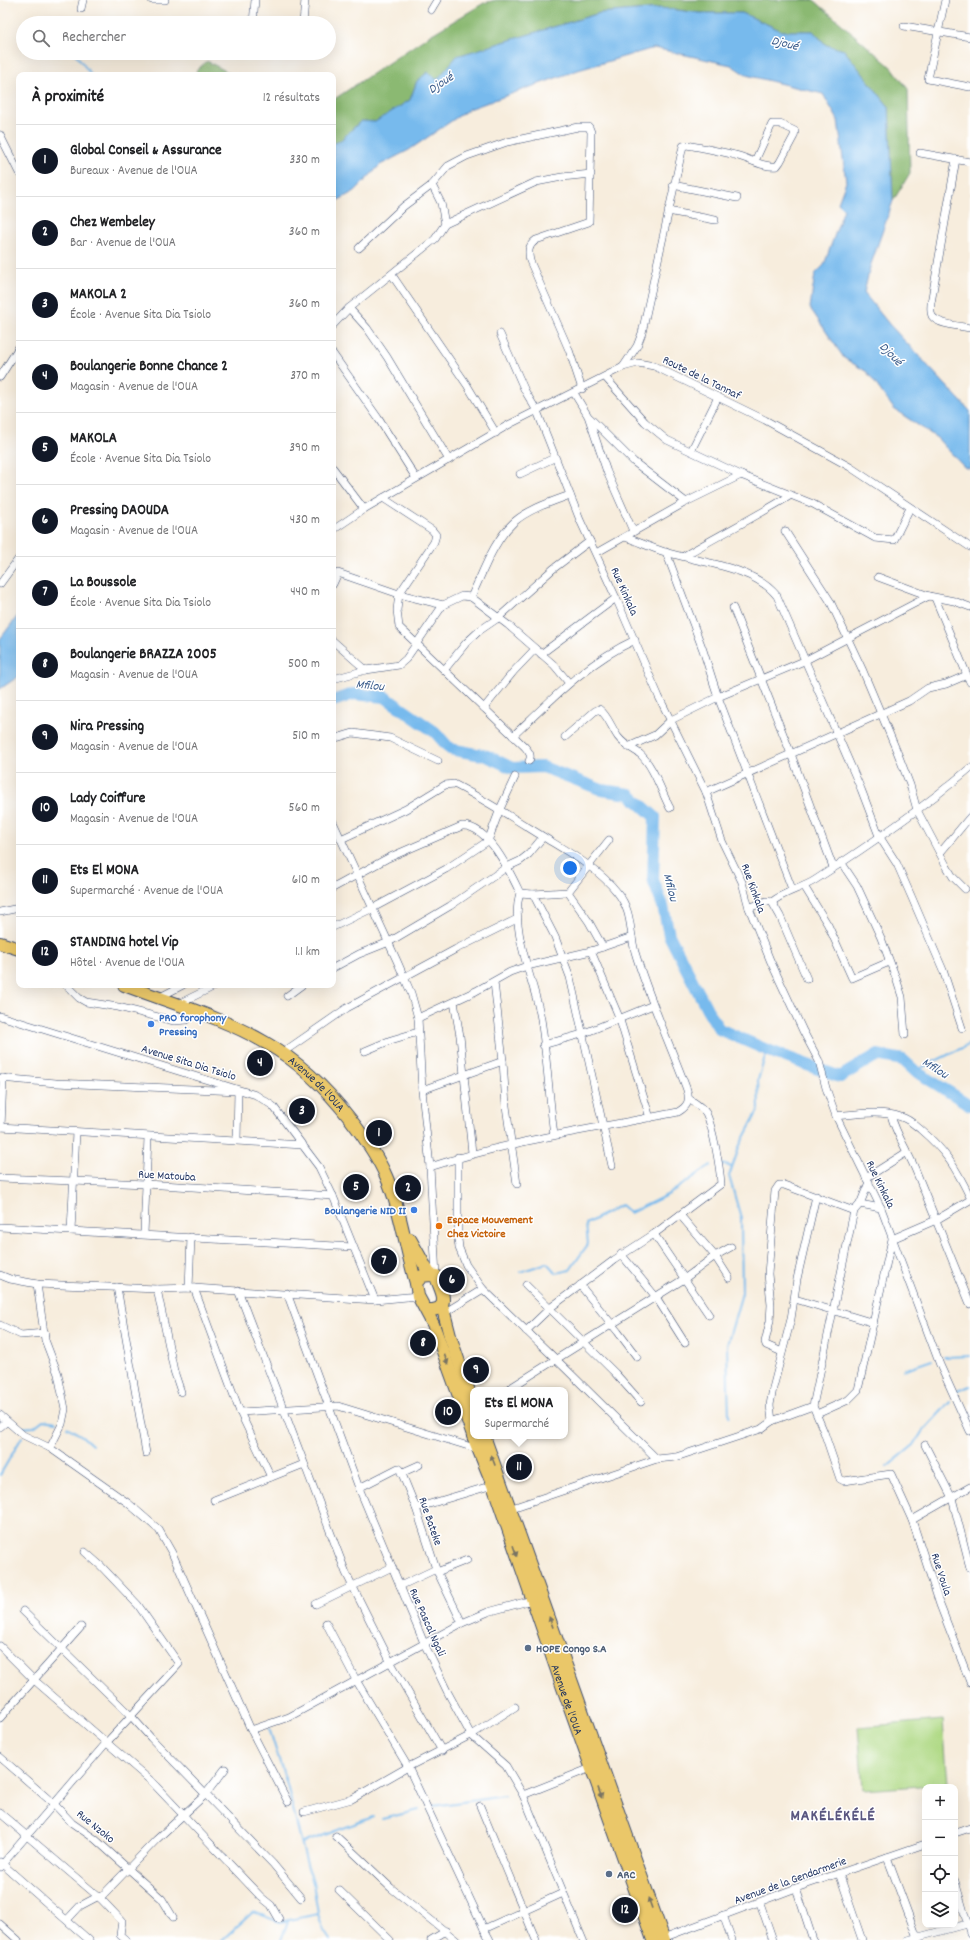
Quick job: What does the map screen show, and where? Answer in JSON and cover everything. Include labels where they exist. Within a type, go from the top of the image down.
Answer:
[{"type":"main road","points":[[0,943],[16,948]]},
{"type":"main road","name":"Avenue de l'OUA","points":[[132,988],[240,1029],[282,1053],[332,1096],[373,1150],[391,1188],[403,1227],[418,1296],[438,1336],[470,1427]]},
{"type":"main road","name":"Avenue de l'OUA","points":[[403,1227],[441,1289],[443,1309]]},
{"type":"main road","points":[[416,1283],[422,1276],[433,1275]]},
{"type":"main road","points":[[426,1310],[443,1309],[450,1336],[470,1394]]},
{"type":"main road","name":"Avenue de l'OUA","points":[[474,1439],[493,1485],[591,1768],[660,1939]]},
{"type":"main road","name":"Avenue de l'OUA","points":[[485,1439],[509,1509],[538,1583],[660,1939]]},
{"type":"street","points":[[82,9],[83,0]]},
{"type":"street","points":[[152,0],[165,0]]},
{"type":"street","points":[[254,16],[255,0]]},
{"type":"street","points":[[304,16],[305,0]]},
{"type":"street","points":[[431,10],[437,0]]},
{"type":"street","points":[[945,0],[928,79],[970,87]]},
{"type":"street","points":[[904,26],[970,37]]},
{"type":"street","points":[[623,367],[637,346],[642,333],[673,185],[683,146],[687,145],[735,155],[755,161],[777,166],[794,136],[794,131],[780,124],[772,124],[755,161]]},
{"type":"street","points":[[359,248],[404,206],[432,185],[448,166],[467,156],[507,142],[584,126],[589,127],[591,132],[590,222],[536,240],[531,244],[528,251],[530,261],[570,350],[582,390]]},
{"type":"street","points":[[0,136],[16,167]]},
{"type":"street","points":[[920,153],[970,162]]},
{"type":"street","points":[[956,159],[930,303],[933,317],[940,321],[970,328]]},
{"type":"street","points":[[336,322],[349,308],[435,239],[445,224],[536,182],[562,177],[591,174]]},
{"type":"street","points":[[432,185],[441,203],[445,224]]},
{"type":"street","points":[[673,185],[737,198]]},
{"type":"street","points":[[668,210],[715,220]]},
{"type":"street","points":[[392,275],[467,385],[496,433]]},
{"type":"street","points":[[349,308],[367,328],[387,357],[449,460]]},
{"type":"street","name":"Rue Kinkala","points":[[500,334],[525,391],[537,411],[554,458],[659,697],[706,792],[722,841],[742,882],[749,908],[770,960],[803,1031],[819,1061],[826,1088],[836,1116],[881,1208],[940,1365],[970,1431]]},
{"type":"street","points":[[0,377],[16,352]]},
{"type":"street","points":[[336,358],[378,418],[416,478]]},
{"type":"street","name":"Route de la Tannaf","points":[[336,528],[364,508],[496,433],[537,411],[582,390],[623,367],[638,363],[654,366],[765,420],[850,467],[970,547]]},
{"type":"street","points":[[604,377],[646,422],[667,440],[742,475],[813,504],[875,538],[894,540],[910,508]]},
{"type":"street","points":[[574,393],[588,416],[607,472],[633,531]]},
{"type":"street","points":[[691,451],[718,397]]},
{"type":"street","points":[[588,416],[634,462],[686,502]]},
{"type":"street","points":[[520,474],[554,458]]},
{"type":"street","points":[[336,472],[364,508]]},
{"type":"street","points":[[596,553],[686,502],[742,475]]},
{"type":"street","points":[[471,597],[497,545],[510,526],[529,512],[570,494]]},
{"type":"street","points":[[684,556],[791,495]]},
{"type":"street","points":[[383,498],[432,530],[436,535],[434,542],[399,594],[397,610],[399,626],[530,752],[531,757],[529,761]]},
{"type":"street","points":[[785,531],[830,601],[848,639],[910,785],[917,810],[953,877],[965,889]]},
{"type":"street","points":[[625,537],[666,552],[743,573],[770,587],[777,596],[861,789],[879,836],[897,864],[912,898],[945,976],[962,1028]]},
{"type":"street","points":[[445,669],[466,643],[498,618],[553,569],[590,541]]},
{"type":"street","points":[[666,552],[718,697],[748,772],[758,804],[792,889]]},
{"type":"street","points":[[0,584],[16,562]]},
{"type":"street","points":[[336,572],[399,594],[443,605]]},
{"type":"street","points":[[878,577],[932,597],[954,601],[970,607]]},
{"type":"street","points":[[336,678],[366,670],[399,665],[406,659],[443,605],[462,596],[471,597],[498,618],[554,665],[569,683]]},
{"type":"street","points":[[628,748],[655,735],[671,720],[718,697],[804,661],[932,597]]},
{"type":"street","points":[[706,792],[909,701],[928,688],[968,678],[932,597]]},
{"type":"street","points":[[484,708],[514,671],[538,652],[616,598]]},
{"type":"street","points":[[733,608],[791,754],[833,867]]},
{"type":"street","points":[[513,736],[569,683],[606,656],[635,640]]},
{"type":"street","points":[[336,644],[366,670]]},
{"type":"street","points":[[565,737],[595,711],[599,709],[604,712],[610,724],[628,748],[640,754],[648,764],[670,808]]},
{"type":"street","points":[[336,738],[353,733],[390,738],[438,761]]},
{"type":"street","points":[[749,908],[766,901],[772,902],[782,894],[792,889],[804,886],[917,810],[970,768]]},
{"type":"street","points":[[336,926],[373,908],[406,889],[446,869],[488,841],[500,809],[515,777]]},
{"type":"street","points":[[341,839],[406,809],[445,785],[454,784],[500,809],[563,848],[604,879],[618,892],[629,915],[632,927],[632,937],[653,1005],[689,1099],[702,1107],[710,1124],[721,1184],[654,1234],[622,1254],[580,1285],[550,1308],[526,1331]]},
{"type":"street","points":[[940,853],[970,817]]},
{"type":"street","points":[[336,886],[388,858],[462,826],[470,826],[476,829],[497,851],[507,866],[520,894],[517,919],[527,966],[541,1018],[554,1135]]},
{"type":"street","points":[[336,830],[404,976],[411,993],[418,1018],[422,1090],[430,1167],[433,1275]]},
{"type":"street","points":[[336,966],[359,954],[389,942],[450,906],[507,866],[520,861],[529,854],[543,837]]},
{"type":"street","points":[[520,894],[568,892],[609,840]]},
{"type":"street","points":[[841,862],[857,886],[881,938],[902,997],[905,1035]]},
{"type":"street","points":[[804,886],[828,925],[852,978],[889,962]]},
{"type":"street","points":[[568,892],[589,922],[603,947]]},
{"type":"street","points":[[533,894],[564,958],[576,999],[602,1128],[612,1166]]},
{"type":"street","points":[[772,902],[780,916],[807,979]]},
{"type":"street","points":[[0,912],[16,909]]},
{"type":"street","points":[[282,1053],[348,1008],[404,976],[517,919]]},
{"type":"street","points":[[418,1018],[494,982],[510,972],[527,966],[591,951],[632,937]]},
{"type":"street","points":[[591,951],[619,1017],[650,1118]]},
{"type":"street","points":[[494,982],[503,1061],[506,1106],[516,1184]]},
{"type":"street","points":[[69,988],[78,998],[86,1002],[118,1007],[174,1021],[187,1020],[193,1011]]},
{"type":"street","points":[[158,998],[178,988]]},
{"type":"street","points":[[176,1005],[211,988]]},
{"type":"street","points":[[287,996],[298,988]]},
{"type":"street","points":[[454,1002],[460,1036],[472,1153]]},
{"type":"street","points":[[543,1045],[582,1034],[619,1017],[653,1005]]},
{"type":"street","name":"Avenue Sita Dia Tsiolo","points":[[0,1016],[256,1095],[274,1106],[319,1167],[333,1196],[376,1300]]},
{"type":"street","points":[[365,1051],[391,1040],[418,1032]]},
{"type":"street","points":[[422,1090],[503,1061]]},
{"type":"street","points":[[256,1095],[238,1092],[56,1083],[1,1078],[1,1127],[148,1137],[237,1140],[304,1145]]},
{"type":"street","points":[[237,1140],[238,1092]]},
{"type":"street","points":[[430,1167],[472,1153],[511,1146],[554,1135],[602,1128],[678,1112],[687,1105],[689,1099]]},
{"type":"street","points":[[836,1116],[857,1114],[890,1115],[902,1117],[913,1123],[933,1140],[948,1156],[970,1198],[936,1220],[892,1238],[858,1390],[848,1400],[817,1414],[813,1406],[854,1211],[860,1204],[867,1180],[908,1152]]},
{"type":"street","points":[[890,1115],[896,1133],[908,1152],[970,1304]]},
{"type":"street","points":[[71,1231],[76,1132]]},
{"type":"street","points":[[144,1234],[148,1137]]},
{"type":"street","points":[[458,1157],[459,1248],[466,1265],[483,1289],[657,1459]]},
{"type":"street","name":"Rue Matouba","points":[[0,1178],[146,1184],[333,1196]]},
{"type":"street","points":[[782,1352],[770,1347],[765,1342],[770,1321],[771,1306],[768,1274],[775,1191],[779,1185],[784,1184],[854,1211]]},
{"type":"street","points":[[772,1421],[770,1414],[771,1399],[795,1299],[797,1279],[816,1196]]},
{"type":"street","points":[[860,1204],[881,1208]]},
{"type":"street","points":[[680,1215],[715,1256],[729,1278]]},
{"type":"street","points":[[0,1226],[353,1247]]},
{"type":"street","points":[[654,1234],[709,1315]]},
{"type":"street","points":[[191,1237],[192,1288],[240,1412],[271,1477]]},
{"type":"street","points":[[512,1387],[684,1279],[731,1246]]},
{"type":"street","points":[[622,1254],[656,1297],[685,1343]]},
{"type":"street","points":[[0,1274],[10,1279],[37,1284],[157,1289],[192,1288],[238,1290],[376,1300],[418,1296]]},
{"type":"street","points":[[37,1284],[45,1340],[58,1374],[65,1408],[62,1424],[50,1448]]},
{"type":"street","points":[[526,1285],[584,1342],[640,1402]]},
{"type":"street","points":[[580,1285],[637,1357]]},
{"type":"street","points":[[117,1287],[146,1453]]},
{"type":"street","points":[[157,1289],[174,1371],[182,1392]]},
{"type":"street","points":[[443,1309],[483,1289]]},
{"type":"street","points":[[238,1290],[304,1464],[353,1586],[390,1661],[442,1750]]},
{"type":"street","name":"Rue Pascal Ngali","points":[[287,1293],[360,1488],[424,1643],[447,1691],[471,1735],[506,1766],[522,1795],[583,1940]]},
{"type":"street","points":[[795,1299],[874,1323]]},
{"type":"street","points":[[0,1325],[21,1335],[45,1332]]},
{"type":"street","points":[[240,1412],[329,1406],[346,1407],[478,1449]]},
{"type":"street","points":[[509,1509],[657,1459],[676,1457],[761,1429],[772,1421],[813,1406]]},
{"type":"street","name":"Rue Voula","points":[[817,1414],[840,1479],[844,1481],[892,1474],[912,1520],[940,1605],[970,1682]]},
{"type":"street","points":[[0,1415],[6,1422],[23,1435],[50,1448],[128,1503],[159,1530],[172,1553],[251,1730],[288,1802]]},
{"type":"street","points":[[0,1427],[6,1422]]},
{"type":"street","points":[[925,1445],[952,1498],[970,1568]]},
{"type":"street","points":[[214,1500],[304,1464]]},
{"type":"street","points":[[360,1488],[398,1468],[401,1473],[419,1465]]},
{"type":"street","name":"Rue Bateke","points":[[401,1473],[416,1508],[436,1570],[462,1623]]},
{"type":"street","points":[[416,1508],[493,1485]]},
{"type":"street","points":[[912,1520],[970,1488]]},
{"type":"street","points":[[85,1552],[101,1566],[138,1605],[179,1664],[107,1742],[1,1864],[89,1940]]},
{"type":"street","points":[[400,1586],[436,1570],[467,1560]]},
{"type":"street","points":[[316,1604],[392,1567]]},
{"type":"street","points":[[251,1730],[289,1717],[462,1623],[488,1612],[532,1600]]},
{"type":"street","points":[[23,1611],[131,1716],[205,1795],[220,1808],[273,1864],[302,1898]]},
{"type":"street","points":[[326,1623],[356,1680],[408,1767],[490,1940]]},
{"type":"street","points":[[0,1718],[33,1679],[81,1627]]},
{"type":"street","points":[[0,1646],[33,1679],[151,1781],[184,1813],[218,1853],[261,1897],[267,1901],[279,1919]]},
{"type":"street","points":[[304,1812],[352,1799],[408,1767],[471,1735],[515,1707]]},
{"type":"street","name":"Rue Nzoko","points":[[0,1757],[54,1804],[72,1823],[95,1838],[162,1899],[173,1917]]},
{"type":"street","points":[[522,1795],[591,1768]]},
{"type":"street","points":[[66,1920],[80,1906],[98,1898],[184,1813],[205,1795],[225,1769]]},
{"type":"street","points":[[480,1806],[536,1940]]},
{"type":"street","points":[[0,1813],[98,1898],[122,1921],[121,1938]]},
{"type":"street","points":[[958,1832],[970,1828]]},
{"type":"street","points":[[336,1836],[391,1888],[456,1940]]},
{"type":"street","name":"Avenue de la Gendarmerie","points":[[660,1939],[723,1915],[760,1903],[796,1888],[922,1845]]},
{"type":"street","points":[[887,1857],[917,1939]]},
{"type":"street","points":[[839,1873],[862,1940]]},
{"type":"street","points":[[796,1888],[813,1940]]},
{"type":"street","points":[[338,1890],[390,1940]]},
{"type":"street","points":[[958,1890],[969,1923],[970,1933]]},
{"type":"street","points":[[484,1929],[563,1893]]},
{"type":"street","points":[[760,1903],[772,1940]]},
{"type":"street","points":[[723,1915],[732,1940]]},
{"type":"street","points":[[908,1940],[917,1939],[969,1923]]},
{"type":"street","points":[[0,1924],[18,1940]]},
{"type":"street","points":[[431,1940],[446,1931]]},
{"type":"green space","points":[[496,0],[814,0],[891,67],[908,89],[910,173],[893,201],[889,107],[844,51],[826,45],[813,31],[782,31],[742,13],[700,13],[661,8],[600,13],[458,56],[437,80],[417,81],[410,100],[375,122],[361,121],[341,140],[336,142],[336,98],[427,37],[484,3]]},
{"type":"green space","points":[[207,61],[227,72],[197,72],[196,71]]},
{"type":"green space","points":[[943,1720],[948,1784],[922,1784],[922,1786],[863,1790],[858,1727]]},
{"type":"water","name":"Djoué","points":[[661,8],[700,13],[742,13],[782,31],[813,31],[826,45],[844,50],[889,107],[893,201],[870,267],[864,293],[889,324],[970,411],[970,469],[964,467],[937,438],[894,409],[867,372],[844,358],[810,308],[815,274],[824,265],[844,209],[838,203],[846,182],[838,120],[823,94],[746,75],[731,65],[654,48],[578,70],[469,109],[409,150],[380,165],[355,191],[336,201],[336,142],[341,140],[361,121],[375,122],[410,100],[417,81],[428,72],[437,80],[457,56],[600,13]]},
{"type":"water","points":[[16,618],[16,678],[0,689],[0,639]]},
{"type":"waterway","points":[[80,60],[89,72]]},
{"type":"waterway","name":"Mfilou","points":[[336,700],[353,694],[385,697],[435,732],[450,749],[487,756],[512,768],[543,767],[602,790],[629,794],[655,817],[653,880],[663,906],[669,935],[707,1009],[719,1029],[767,1050],[840,1077],[877,1055],[903,1060],[915,1071],[970,1105]]},
{"type":"waterway","points":[[915,1071],[970,1044]]},
{"type":"waterway","points":[[729,1417],[727,1345],[742,1293],[741,1218],[729,1176],[740,1145],[759,1109],[758,1080],[767,1050]]},
{"type":"waterway","points":[[721,1164],[732,1167]]},
{"type":"waterway","points":[[520,1272],[547,1263],[556,1273],[570,1270],[588,1244],[586,1224],[621,1205],[630,1213],[669,1194],[711,1165]]},
{"type":"waterway","points":[[944,1357],[970,1356]]},
{"type":"waterway","points":[[903,1370],[932,1360]]},
{"type":"waterway","points":[[957,1391],[970,1386]]},
{"type":"waterway","points":[[887,1467],[914,1445],[922,1432],[950,1402]]},
{"type":"waterway","points":[[20,1428],[34,1427],[43,1420],[57,1422]]},
{"type":"waterway","points":[[67,1427],[82,1436],[92,1445]]},
{"type":"waterway","points":[[0,1475],[22,1437]]},
{"type":"waterway","points":[[269,1728],[287,1785],[313,1883],[318,1914],[324,1931],[330,1940]]},
{"type":"waterway","points":[[433,1806],[505,1796]]},
{"type":"waterway","points":[[382,1819],[419,1810]]},
{"type":"waterway","points":[[303,1843],[373,1817]]},
{"type":"waterway","points":[[222,1940],[253,1912],[280,1922],[318,1914]]},
{"type":"waterway","points":[[281,1940],[288,1921]]},
{"type":"place","name":"PRO forophony Pressing","points":[[151,1024]]},
{"type":"place","name":"Boulangerie Bonne Chance 2","points":[[260,1063]]},
{"type":"place","name":"MAKOLA 2","points":[[302,1111]]},
{"type":"place","name":"Global Conseil & Assurance","points":[[379,1133]]},
{"type":"place","name":"MAKOLA","points":[[356,1187]]},
{"type":"place","name":"Chez Wembeley","points":[[408,1188]]},
{"type":"place","name":"Boulangerie NID II","points":[[414,1210]]},
{"type":"place","name":"Espace Mouvement Chez Victoire","points":[[439,1226]]},
{"type":"place","name":"La Boussole","points":[[384,1261]]},
{"type":"place","name":"Pressing DAOUDA","points":[[452,1280]]},
{"type":"place","name":"Boulangerie BRAZZA 2005","points":[[423,1343]]},
{"type":"place","name":"Nira Pressing","points":[[476,1370]]},
{"type":"place","name":"Lady Coiffure","points":[[448,1412]]},
{"type":"place","name":"Ets El MONA","points":[[519,1467]]},
{"type":"place","name":"HOPE Congo S.A","points":[[528,1648]]},
{"type":"place","name":"ARC","points":[[609,1874]]},
{"type":"place","name":"STANDING hotel Vip","points":[[625,1910]]},
{"type":"district","name":"MAKÉLÉKÉLÉ","points":[[833,1814]]}]
